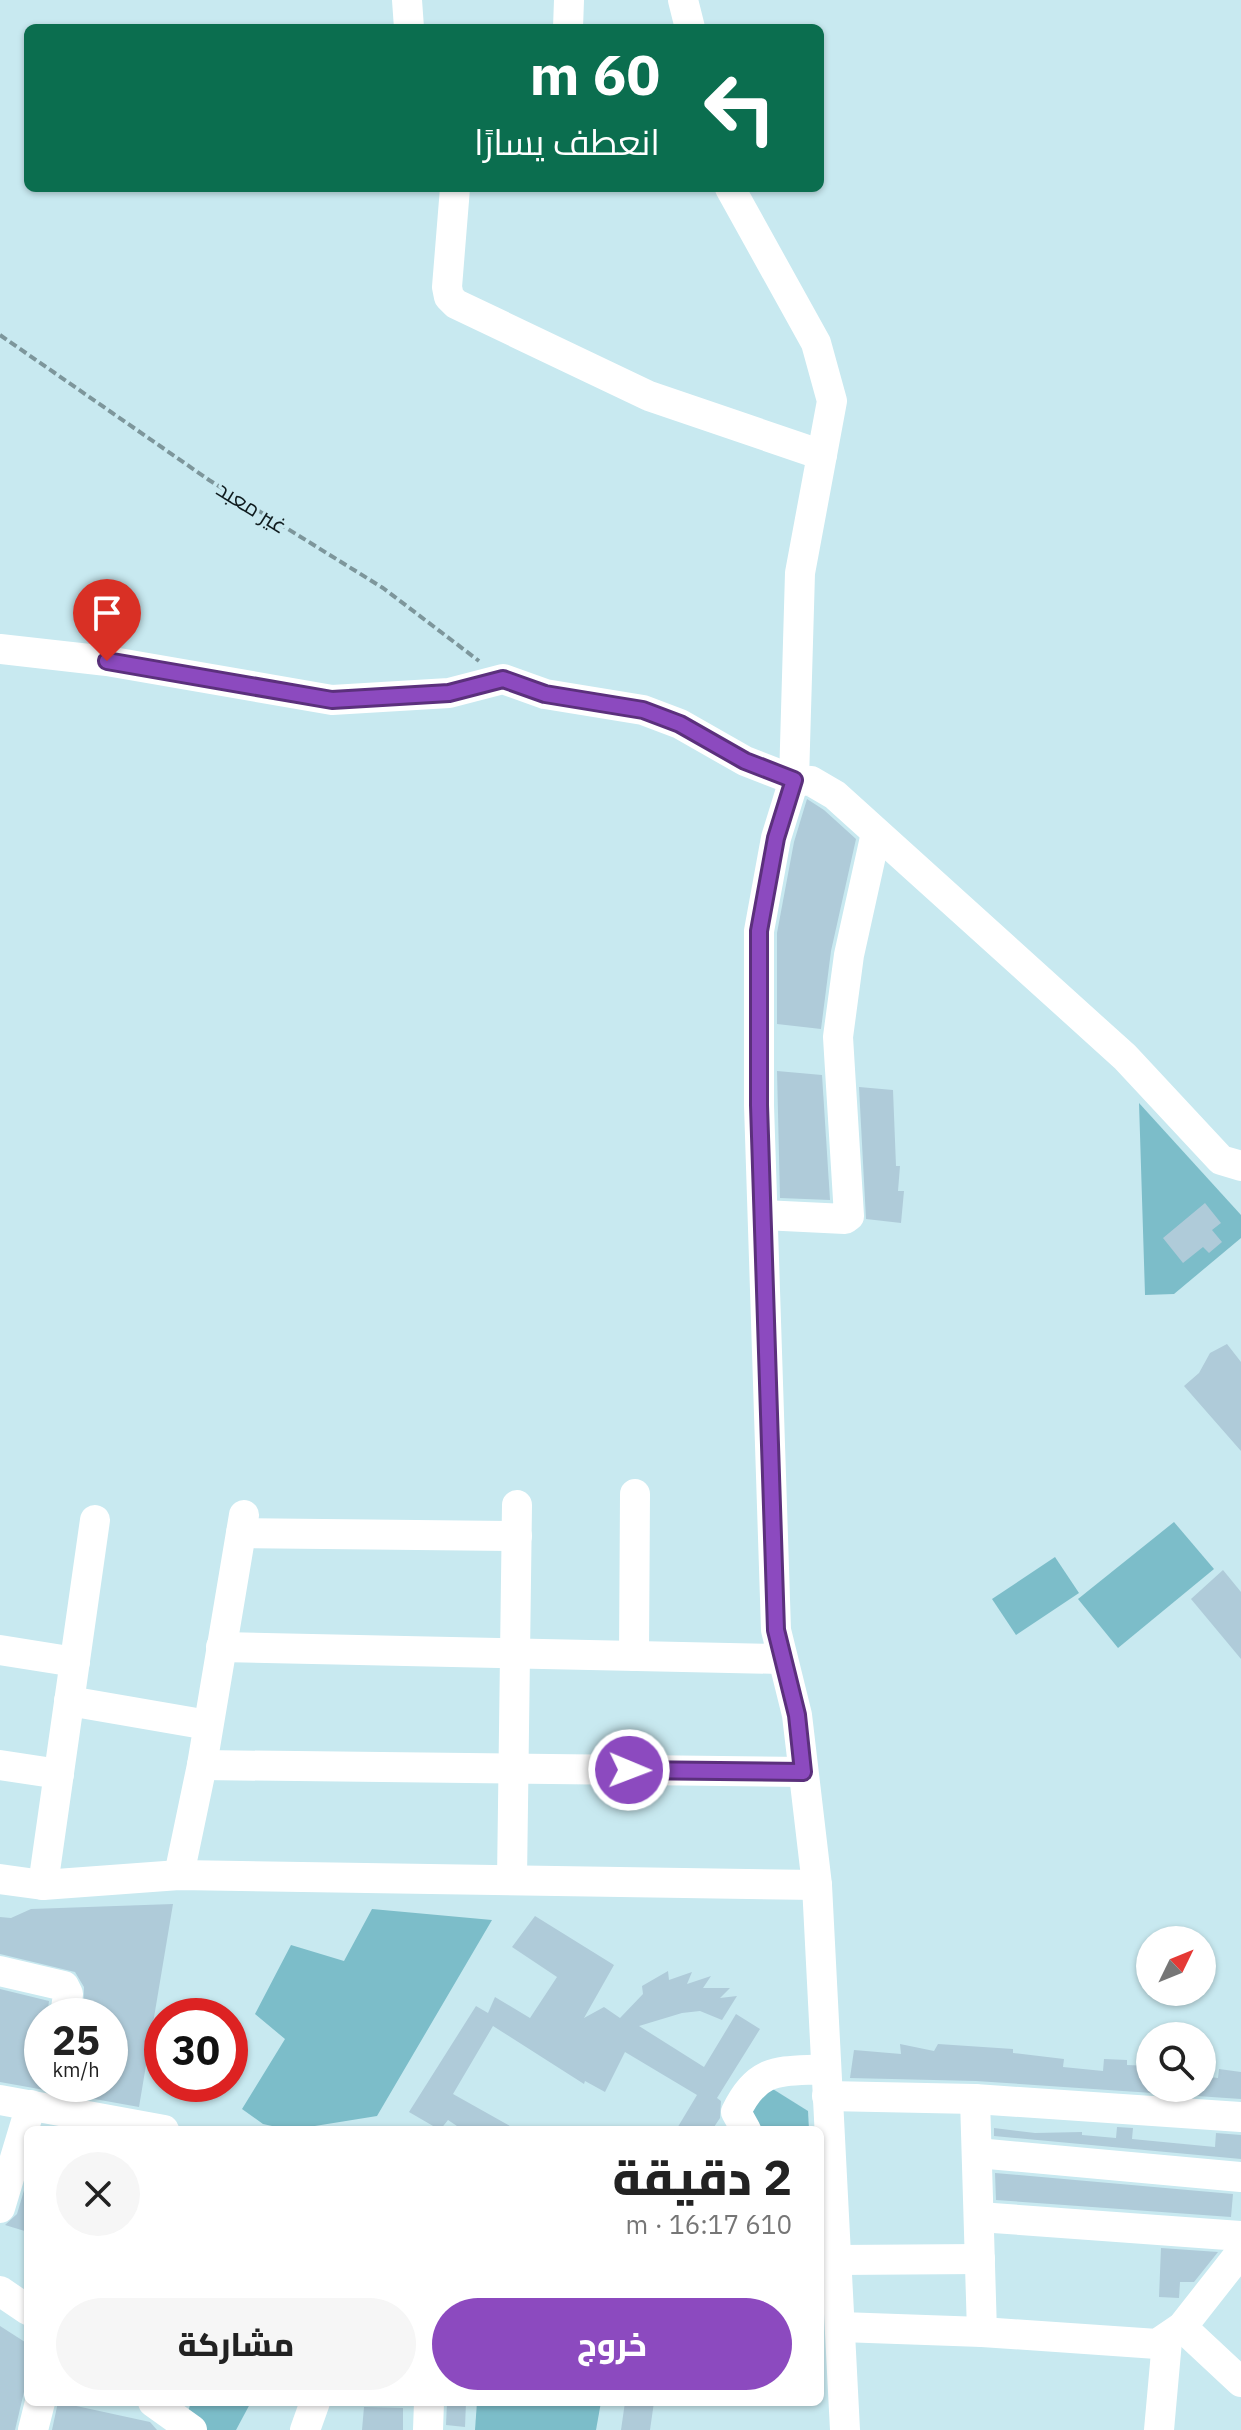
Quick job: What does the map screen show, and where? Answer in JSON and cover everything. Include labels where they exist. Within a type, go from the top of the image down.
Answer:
[{"type":"street","points":[[407,0],[409,24]]},
{"type":"street","points":[[568,24],[569,0]]},
{"type":"street","points":[[683,0],[689,24]]},
{"type":"street","points":[[455,192],[447,287],[449,297],[456,304],[649,396],[822,455]]},
{"type":"street","points":[[732,192],[816,343],[832,401],[800,573],[794,780],[776,838],[759,931],[763,1215],[776,1630],[780,1659],[797,1715],[817,1885],[826,2083],[828,2258],[841,2327],[845,2430]]},
{"type":"street","points":[[0,649],[107,661],[332,700],[449,693],[503,679],[545,694],[643,710],[680,724],[745,761],[794,780],[822,785],[1125,1057],[1221,1160],[1241,1166]]},
{"type":"street","points":[[763,1215],[845,1219],[849,1216],[838,1037],[849,955],[876,833]]},
{"type":"street","points":[[634,1656],[635,1494]]},
{"type":"street","points":[[512,1880],[517,1505]]},
{"type":"street","points":[[43,1885],[95,1520]]},
{"type":"street","points":[[179,1875],[202,1765],[243,1524],[517,1536]]},
{"type":"street","points":[[221,1647],[780,1659]]},
{"type":"street","points":[[0,1650],[75,1662]]},
{"type":"street","points":[[69,1701],[208,1725]]},
{"type":"street","points":[[0,1765],[59,1774]]},
{"type":"street","points":[[202,1765],[803,1772]]},
{"type":"street","points":[[0,1879],[43,1885],[179,1875],[817,1885]]},
{"type":"street","points":[[0,1971],[64,1986],[67,1998]]},
{"type":"street","points":[[744,2126],[736,2112],[756,2080],[769,2073],[826,2083],[975,2099],[1241,2117]]},
{"type":"street","points":[[975,2099],[982,2332]]},
{"type":"street","points":[[0,2100],[124,2126]]},
{"type":"street","points":[[25,2126],[31,2105]]},
{"type":"street","points":[[0,2208],[24,2128]]},
{"type":"street","points":[[977,2153],[1241,2177]]},
{"type":"street","points":[[979,2217],[1241,2236]]},
{"type":"street","points":[[841,2327],[982,2332],[1145,2345],[1174,2334],[1241,2252]]},
{"type":"street","points":[[828,2258],[980,2259]]},
{"type":"street","points":[[0,2291],[24,2307]]},
{"type":"street","points":[[1174,2334],[1241,2382]]},
{"type":"street","points":[[1159,2430],[1174,2334]]},
{"type":"street","points":[[33,2430],[39,2406]]},
{"type":"street","points":[[158,2406],[183,2427]]},
{"type":"street","points":[[305,2430],[314,2406]]},
{"type":"street","points":[[428,2430],[429,2406]]},
{"type":"path","name":"غير معبد","points":[[0,335],[209,480],[383,588],[503,679]]},
{"type":"shaded area","points":[[1139,1103],[1241,1215],[1241,1238],[1174,1294],[1145,1295]]},
{"type":"shaded area","points":[[1174,1522],[1214,1569],[1118,1648],[1078,1599]]},
{"type":"shaded area","points":[[1055,1557],[1079,1593],[1016,1635],[992,1599]]},
{"type":"shaded area","points":[[372,1909],[492,1920],[377,2116],[315,2126],[263,2124],[242,2109],[285,2039],[255,2014],[291,1945],[344,1961]]},
{"type":"shaded area","points":[[768,2086],[808,2111],[809,2126],[761,2126],[749,2117]]},
{"type":"shaded area","points":[[190,2406],[249,2406],[236,2430],[202,2430],[185,2421]]},
{"type":"shaded area","points":[[477,2406],[600,2406],[596,2430],[475,2430]]},
{"type":"building","points":[[807,799],[856,839],[831,951],[821,1029],[777,1024],[777,933],[794,842]]},
{"type":"building","points":[[777,1071],[822,1075],[830,1200],[780,1198]]},
{"type":"building","points":[[859,1087],[893,1090],[896,1166],[900,1166],[898,1191],[904,1191],[901,1223],[866,1219]]},
{"type":"building","points":[[1205,1203],[1221,1223],[1212,1230],[1222,1242],[1209,1253],[1203,1247],[1183,1263],[1163,1238]]},
{"type":"building","points":[[1227,1344],[1241,1362],[1241,1451],[1184,1386],[1199,1373],[1210,1353]]},
{"type":"building","points":[[1223,1570],[1241,1592],[1241,1659],[1191,1599]]},
{"type":"building","points":[[173,1904],[157,1998],[144,1998],[144,2077],[139,2107],[111,2102],[128,2102],[128,1998],[84,1998],[84,1987],[75,1972],[0,1954],[0,1917],[11,1918],[31,1909]]},
{"type":"building","points":[[535,1916],[614,1965],[584,2018],[604,2007],[620,2018],[643,1994],[642,1986],[668,1971],[669,1980],[692,1972],[687,1984],[711,1976],[703,1988],[730,1988],[720,1998],[737,1996],[722,2020],[700,2011],[639,2026],[704,2067],[736,2014],[760,2029],[717,2098],[721,2101],[720,2118],[715,2126],[678,2126],[697,2095],[625,2052],[605,2092],[585,2081],[584,2084],[493,2026],[453,2094],[510,2126],[457,2126],[448,2120],[443,2126],[433,2126],[409,2112],[476,2006],[488,2013],[495,1997],[530,2018],[557,1977],[512,1947]]},
{"type":"building","points":[[0,1989],[37,1998],[24,1998],[24,2086],[0,2082]]},
{"type":"building","points":[[900,2044],[934,2051],[938,2044],[1013,2049],[1013,2053],[1064,2059],[1063,2067],[1103,2071],[1104,2059],[1127,2060],[1127,2065],[1136,2065],[1136,2092],[976,2081],[850,2078],[854,2050],[901,2054]]},
{"type":"building","points":[[1219,2069],[1241,2072],[1241,2099],[1216,2097]]},
{"type":"building","points":[[1117,2127],[1133,2128],[1132,2139],[1215,2147],[1216,2133],[1241,2135],[1241,2159],[994,2136],[994,2128],[1035,2133],[1082,2132],[1082,2135],[1116,2138]]},
{"type":"building","points":[[995,2173],[1233,2194],[1231,2217],[996,2200]]},
{"type":"building","points":[[24,2190],[24,2231],[5,2225],[17,2214]]},
{"type":"building","points":[[1161,2248],[1218,2252],[1194,2282],[1180,2282],[1179,2298],[1159,2297]]},
{"type":"building","points":[[0,2326],[24,2341],[24,2392],[15,2430],[0,2430]]},
{"type":"building","points":[[57,2406],[76,2406],[150,2422],[157,2430],[52,2430]]},
{"type":"building","points":[[447,2406],[466,2406],[465,2427],[446,2425]]},
{"type":"building","points":[[624,2406],[653,2406],[650,2430],[621,2430]]},
{"type":"building","points":[[364,2407],[403,2408],[403,2430],[362,2430]]},
{"type":"route","points":[[107,661],[248,683],[332,700],[449,693],[503,679],[545,694],[643,710],[680,724],[745,761],[794,780],[776,838],[759,931],[759,1105],[776,1630],[780,1659],[797,1715],[803,1772],[629,1770]]}]
